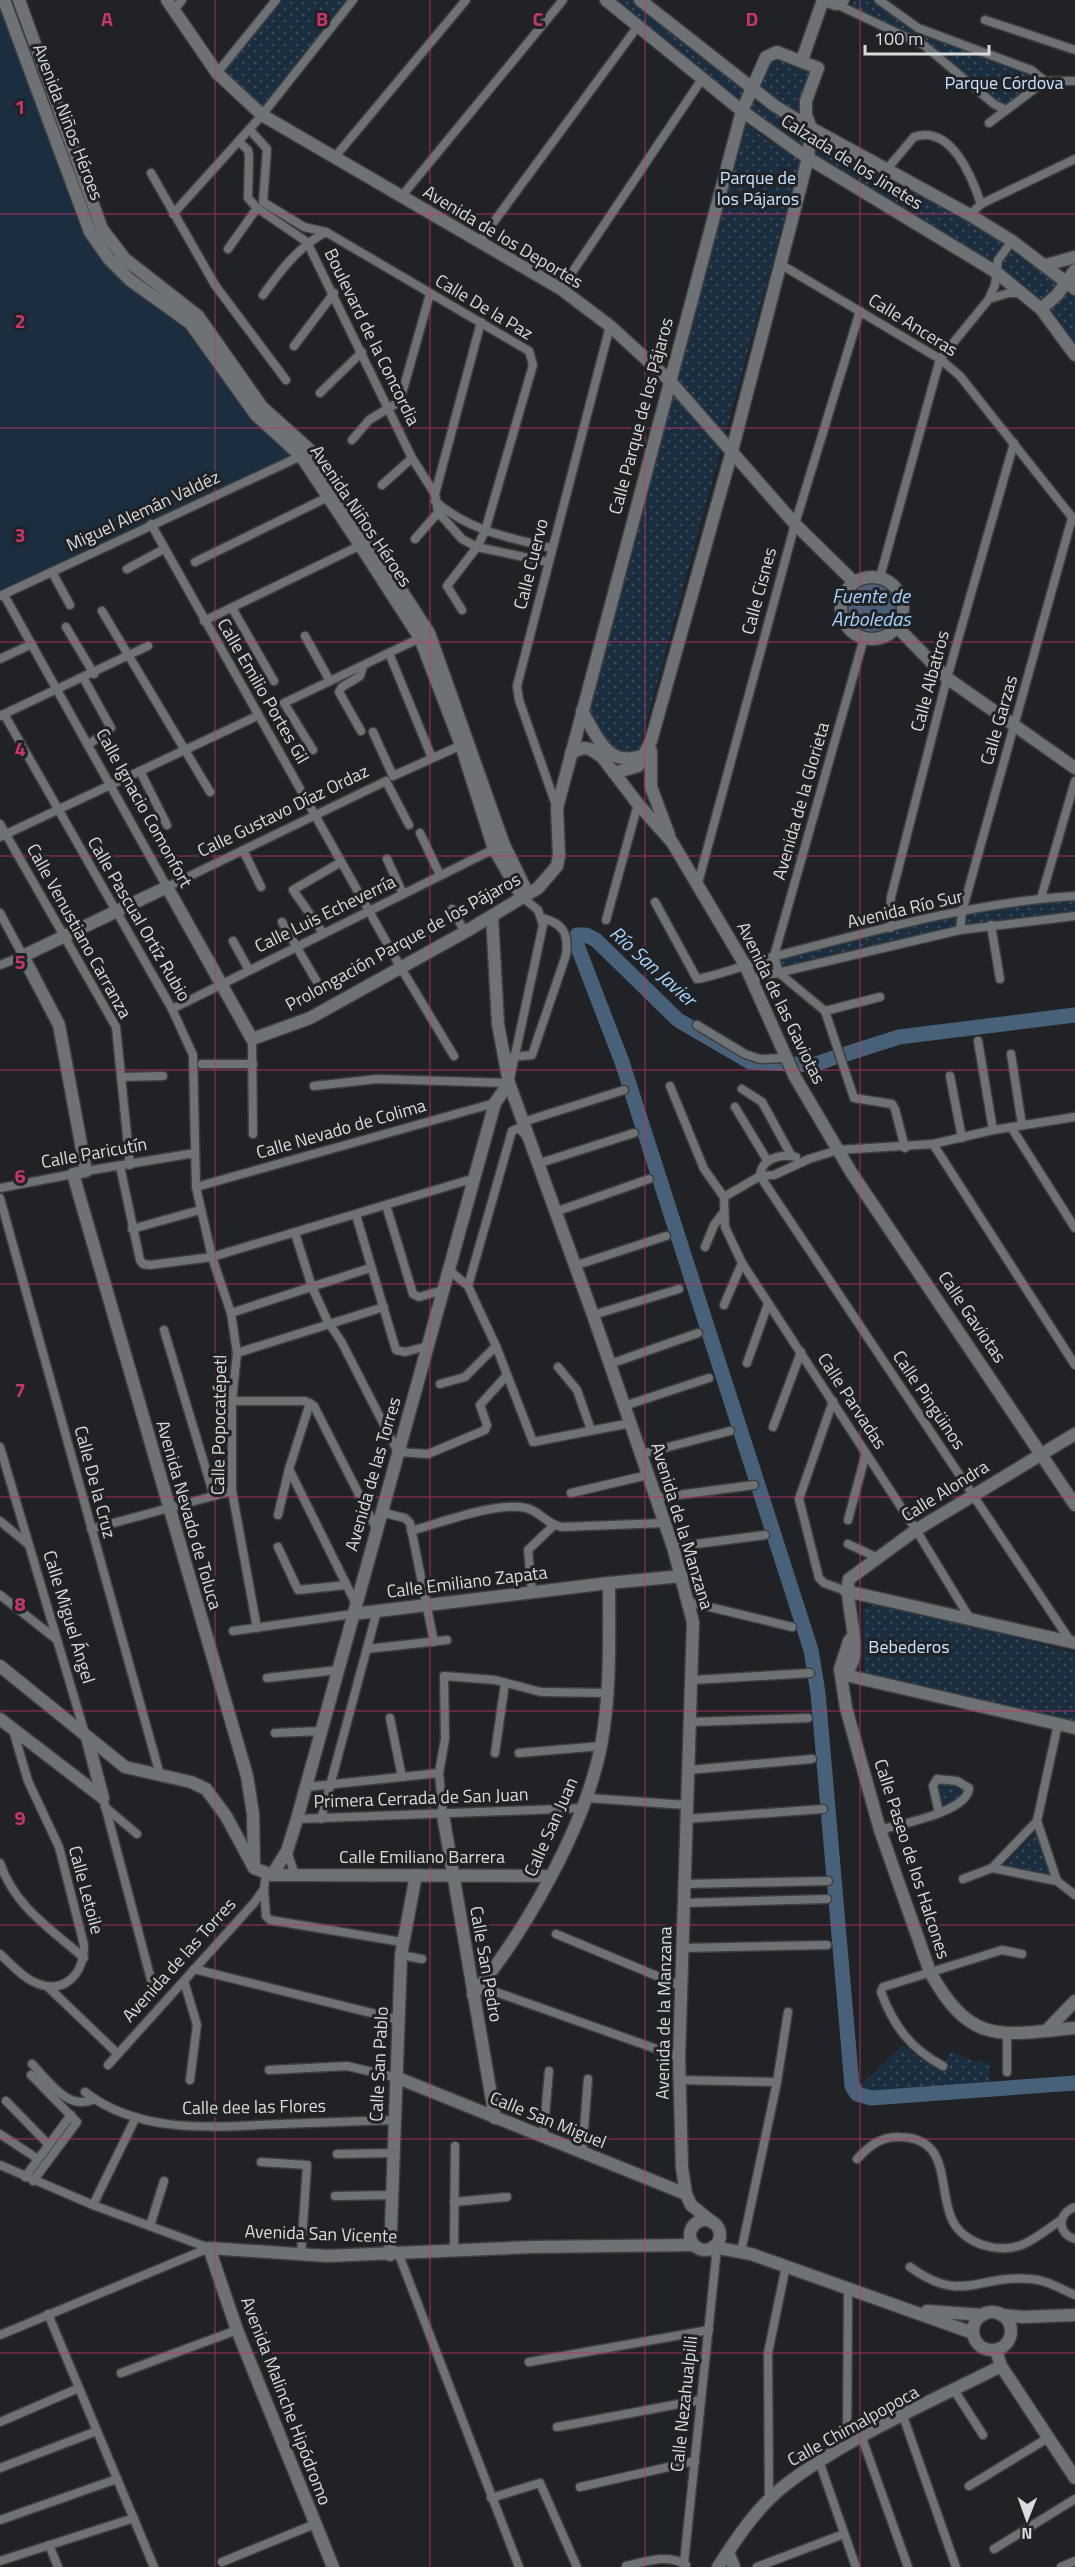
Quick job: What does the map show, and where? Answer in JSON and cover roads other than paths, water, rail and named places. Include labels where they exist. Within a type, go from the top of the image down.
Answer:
[{"type":"street","name":"Avenida Niños Héroes","points":[[4,0],[55,144],[90,232],[109,259],[130,280],[190,323],[256,415],[301,456],[328,497],[365,543],[429,633],[465,744],[494,849],[542,918],[554,921],[563,927],[568,942],[566,955],[532,1055],[509,1057]]},
{"type":"street","name":"Avenida Niños Héroes","points":[[19,0],[102,229],[125,259],[198,316],[262,407],[310,451],[420,638],[527,898]]},
{"type":"street","points":[[217,73],[276,0]]},
{"type":"street","points":[[173,214],[250,130],[353,0]]},
{"type":"street","points":[[334,158],[466,0]]},
{"type":"street","points":[[401,197],[563,0]]},
{"type":"street","name":"Calzada de los Jinetes","points":[[606,0],[742,111],[807,159],[996,272],[1041,309],[1075,355]]},
{"type":"street","name":"Calzada de los Jinetes","points":[[640,0],[752,90],[811,128],[970,215],[1012,241],[1071,286]]},
{"type":"street","points":[[614,773],[634,769],[645,755],[651,741],[732,451],[807,159],[811,128],[806,115],[806,101],[818,68],[802,60],[835,3],[851,0]]},
{"type":"street","points":[[879,0],[918,27],[1031,70],[1045,81]]},
{"type":"street","name":"Avenida de los Deportes","points":[[174,3],[217,73],[262,115],[561,289],[610,326],[669,380],[795,524],[854,582]]},
{"type":"street","points":[[835,3],[925,46],[994,104],[1004,109]]},
{"type":"street","points":[[985,20],[1075,50]]},
{"type":"street","points":[[479,242],[638,26]]},
{"type":"street","name":"Calle Parque de los Pájaros","points":[[571,753],[742,111],[770,52],[802,60]]},
{"type":"street","points":[[561,289],[702,79]]},
{"type":"street","points":[[989,123],[1004,109],[1045,81],[1075,81]]},
{"type":"street","name":"Boulevard de la Concordia","points":[[250,130],[267,149],[262,202],[304,227],[326,232]]},
{"type":"street","points":[[886,169],[914,137],[932,136],[948,144],[962,162],[981,204]]},
{"type":"street","points":[[55,144],[69,138]]},
{"type":"street","points":[[228,249],[257,208],[248,198],[248,150],[239,142]]},
{"type":"street","points":[[970,215],[981,204],[1075,159]]},
{"type":"street","points":[[151,173],[215,285],[285,380]]},
{"type":"street","name":"Boulevard de la Concordia","points":[[257,208],[308,242],[412,458],[438,504],[462,539],[477,547],[548,562]]},
{"type":"street","points":[[263,295],[284,267],[308,242],[326,232]]},
{"type":"street","name":"Calle De la Paz","points":[[326,232],[529,351],[533,365],[485,531],[477,547],[447,586],[462,610]]},
{"type":"street","points":[[880,578],[940,359],[989,299],[995,285],[1001,252],[1012,241]]},
{"type":"street","points":[[1046,265],[1075,257]]},
{"type":"street","name":"Calle Anceras","points":[[780,264],[940,359],[960,376],[1073,520]]},
{"type":"street","points":[[1041,309],[1071,286],[1075,270]]},
{"type":"street","points":[[294,346],[334,293]]},
{"type":"street","points":[[989,299],[1009,293],[1023,294]]},
{"type":"street","points":[[352,440],[369,420],[397,404],[401,397],[430,294]]},
{"type":"street","name":"Calle Cisnes","points":[[698,883],[795,524],[860,311]]},
{"type":"street","points":[[415,539],[438,504],[481,322]]},
{"type":"street","name":"Calle Cuervo","points":[[557,808],[517,693],[548,562],[610,326]]},
{"type":"street","points":[[320,393],[362,352]]},
{"type":"street","name":"Calle Albatros","points":[[890,928],[891,897],[947,678],[1014,443]]},
{"type":"street","name":"Miguel Alemán Valdéz","points":[[2,596],[151,524],[301,456]]},
{"type":"street","points":[[382,485],[412,458]]},
{"type":"street","points":[[195,562],[328,497]]},
{"type":"street","name":"Boulevard de la Concordia","points":[[438,504],[485,531],[552,548]]},
{"type":"street","name":"Calle Garzas","points":[[960,930],[962,912],[1073,520]]},
{"type":"street","name":"Calle Emilio Portes Gil","points":[[151,524],[340,862],[454,1056]]},
{"type":"street","points":[[204,621],[365,543]]},
{"type":"street","points":[[127,569],[164,549]]},
{"type":"street","points":[[52,572],[70,605]]},
{"type":"street","points":[[867,577],[880,578],[897,589],[904,608],[897,627],[882,637],[864,638],[849,628],[842,613],[843,596],[854,582],[867,577]]},
{"type":"street","name":"Calle Ignacio Comonfort","points":[[2,596],[32,644],[252,1039]]},
{"type":"street","points":[[232,608],[274,681]]},
{"type":"street","points":[[102,610],[187,749],[210,792]]},
{"type":"street","points":[[66,627],[94,674]]},
{"type":"street","points":[[897,627],[947,678],[1075,768]]},
{"type":"street","points":[[305,636],[330,681]]},
{"type":"street","points":[[313,750],[284,703],[420,638]]},
{"type":"street","name":"Avenida de la Glorieta","points":[[774,956],[864,638]]},
{"type":"street","points":[[0,659],[32,644]]},
{"type":"street","points":[[2,715],[84,679],[148,646]]},
{"type":"street","points":[[389,653],[432,758]]},
{"type":"street","points":[[361,731],[339,692],[342,687],[360,676],[363,666]]},
{"type":"street","points":[[84,679],[111,726],[110,730],[87,745]]},
{"type":"street","points":[[582,711],[601,744],[616,758],[631,760],[645,755]]},
{"type":"street","name":"Calle Pascual Ortíz Rubio","points":[[2,715],[172,1009],[193,1055],[195,1153]]},
{"type":"street","points":[[3,836],[257,716]]},
{"type":"street","points":[[373,732],[409,825]]},
{"type":"street","name":"Avenida de las Gaviotas","points":[[651,741],[651,787],[672,842]]},
{"type":"street","name":"Calle Gustavo Díaz Ordaz","points":[[0,965],[64,937],[314,814],[465,744]]},
{"type":"street","name":"Avenida de las Gaviotas","points":[[571,753],[590,749],[602,757],[638,804],[672,842],[745,965],[795,1077],[838,1150]]},
{"type":"street","name":"Prolongación Parque de los Pájaros","points":[[252,1039],[310,1018],[527,898],[546,881],[556,866],[559,856],[557,808],[571,753]]},
{"type":"street","points":[[140,771],[167,825]]},
{"type":"street","points":[[1041,898],[1075,781]]},
{"type":"street","points":[[606,920],[638,804]]},
{"type":"street","name":"Calle Venustiano Carranza","points":[[0,824],[3,836],[116,1027],[130,1165]]},
{"type":"street","points":[[420,833],[440,875]]},
{"type":"street","name":"Calle Luis Echeverría","points":[[172,1009],[494,849]]},
{"type":"street","points":[[243,850],[261,887]]},
{"type":"street","points":[[387,859],[403,894]]},
{"type":"street","points":[[323,933],[293,890],[340,862]]},
{"type":"street","name":"Avenida Río Sur","points":[[655,902],[697,979],[774,956],[962,912],[1041,898],[1075,896]]},
{"type":"street","points":[[452,909],[465,932]]},
{"type":"street","points":[[0,913],[59,1025],[86,1171]]},
{"type":"street","name":"Avenida de la Manzana","points":[[492,916],[498,1024],[509,1057],[509,1083],[631,1423],[673,1546],[689,1602],[694,1642],[686,1805],[679,2080],[692,2238]]},
{"type":"street","name":"Avenida Río Sur","points":[[752,979],[960,930],[1075,916]]},
{"type":"street","points":[[509,1057],[542,931],[542,918]]},
{"type":"street","points":[[282,922],[316,982]]},
{"type":"street","points":[[991,925],[1000,979]]},
{"type":"street","points":[[233,941],[249,970]]},
{"type":"street","points":[[774,956],[779,973],[825,1011],[854,1098],[892,1104],[896,1109],[905,1148]]},
{"type":"street","points":[[825,1011],[880,997]]},
{"type":"street","points":[[698,1025],[745,1054],[760,1059],[786,1059]]},
{"type":"street","points":[[252,1039],[253,1134]]},
{"type":"street","points":[[978,1041],[993,1130]]},
{"type":"street","points":[[1011,1054],[1022,1125]]},
{"type":"street","points":[[202,1064],[253,1064]]},
{"type":"street","points":[[121,1077],[163,1076]]},
{"type":"street","points":[[950,1076],[962,1138]]},
{"type":"street","points":[[314,1086],[377,1079],[509,1083]]},
{"type":"street","name":"Avenida de las Torres","points":[[108,2065],[254,1903],[264,1888],[263,1872],[287,1851],[495,1103],[509,1083]]},
{"type":"street","points":[[670,1086],[704,1169],[724,1197],[760,1176],[774,1175],[809,1159],[838,1150],[905,1148],[993,1130],[1075,1117]]},
{"type":"street","points":[[742,1089],[762,1102],[791,1155]]},
{"type":"street","points":[[523,1122],[624,1090]]},
{"type":"street","name":"Calle Nevado de Colima","points":[[196,1186],[495,1103]]},
{"type":"street","points":[[735,1107],[767,1160]]},
{"type":"street","points":[[1011,1127],[1075,1228]]},
{"type":"street","points":[[468,1286],[512,1131],[519,1128],[530,1141]]},
{"type":"street","points":[[537,1164],[634,1133]]},
{"type":"street","points":[[933,1144],[1075,1365]]},
{"type":"street","name":"Calle Gaviotas","points":[[838,1150],[1075,1505]]},
{"type":"street","name":"Calle Paricutín","points":[[0,1188],[195,1153]]},
{"type":"street","name":"Calle Popocatépetl","points":[[195,1153],[196,1186],[200,1210],[212,1257],[231,1313],[237,1353],[232,1401],[232,1491],[257,1628]]},
{"type":"street","points":[[760,1176],[760,1168],[767,1160],[791,1155],[809,1159]]},
{"type":"street","points":[[120,1166],[132,1229],[143,1264],[212,1257],[475,1178]]},
{"type":"street","name":"Avenida Nevado de Toluca","points":[[73,1174],[247,1776],[263,1872]]},
{"type":"street","name":"Calle Pingüinos","points":[[760,1176],[1073,1642]]},
{"type":"street","points":[[555,1212],[649,1179]]},
{"type":"street","name":"Calle Parvadas","points":[[724,1197],[723,1212],[729,1239],[742,1263],[916,1530],[969,1617]]},
{"type":"street","name":"Calle De la Cruz","points":[[0,1198],[160,1775]]},
{"type":"street","points":[[386,1205],[413,1294],[419,1297],[443,1290]]},
{"type":"street","points":[[132,1229],[200,1210]]},
{"type":"street","points":[[705,1247],[714,1225],[723,1212]]},
{"type":"street","points":[[356,1215],[396,1350],[405,1352],[428,1346]]},
{"type":"street","points":[[295,1233],[312,1287],[328,1322],[398,1452],[428,1454],[485,1430],[487,1425],[480,1404],[507,1375]]},
{"type":"street","points":[[574,1266],[666,1236]]},
{"type":"street","points":[[724,1305],[742,1263]]},
{"type":"street","points":[[231,1313],[370,1268]]},
{"type":"street","points":[[449,1270],[468,1286],[496,1346],[533,1442],[631,1423]]},
{"type":"street","points":[[593,1316],[678,1289]]},
{"type":"street","points":[[747,1363],[768,1304]]},
{"type":"street","points":[[237,1353],[328,1322],[384,1307]]},
{"type":"street","points":[[164,1330],[214,1496]]},
{"type":"street","points":[[610,1364],[698,1333]]},
{"type":"street","points":[[440,1384],[465,1377],[496,1346]]},
{"type":"street","points":[[773,1427],[801,1352]]},
{"type":"street","points":[[558,1367],[577,1390],[591,1430]]},
{"type":"street","points":[[624,1406],[709,1378]]},
{"type":"street","points":[[232,1401],[310,1403]]},
{"type":"street","points":[[833,1401],[799,1498],[819,1578],[824,1583],[846,1591],[1073,1642]]},
{"type":"street","points":[[278,1515],[310,1403]]},
{"type":"street","points":[[310,1403],[376,1528]]},
{"type":"street","points":[[641,1454],[730,1431]]},
{"type":"street","name":"Calle Alondra","points":[[846,1591],[849,1579],[916,1530],[1075,1434]]},
{"type":"street","name":"Calle Miguel Ángel","points":[[0,1447],[87,1737],[104,1802]]},
{"type":"street","points":[[849,1520],[866,1453]]},
{"type":"street","points":[[290,1469],[346,1585],[355,1609]]},
{"type":"street","points":[[571,1493],[648,1475]]},
{"type":"street","points":[[655,1498],[754,1485]]},
{"type":"street","points":[[91,1529],[232,1491]]},
{"type":"street","points":[[411,1531],[507,1506],[530,1509],[553,1526],[664,1523]]},
{"type":"street","points":[[381,1512],[408,1520],[434,1642]]},
{"type":"street","points":[[0,1521],[29,1545]]},
{"type":"street","points":[[532,1592],[528,1550],[553,1526]]},
{"type":"street","points":[[673,1546],[765,1535]]},
{"type":"street","points":[[848,1544],[878,1558]]},
{"type":"street","points":[[278,1547],[298,1590],[346,1585]]},
{"type":"street","name":"Calle Emiliano Zapata","points":[[233,1631],[355,1609],[377,1611],[682,1576]]},
{"type":"street","name":"Calle San Juan","points":[[475,1988],[530,1916],[585,1803],[601,1746],[608,1693],[609,1583]]},
{"type":"street","name":"Calle Paseo de los Halcones","points":[[846,1591],[854,1637],[842,1662],[841,1674],[846,1708],[880,1830],[930,1972],[950,2005],[961,2017],[990,2031],[1007,2033],[1075,2028]]},
{"type":"street","points":[[0,1595],[57,1640]]},
{"type":"street","points":[[689,1602],[792,1627]]},
{"type":"street","points":[[321,1819],[377,1611]]},
{"type":"street","points":[[367,1649],[447,1640]]},
{"type":"street","points":[[0,1666],[125,1767],[206,1789],[263,1872],[295,1875],[287,1851]]},
{"type":"street","points":[[267,1678],[338,1670]]},
{"type":"street","points":[[693,1680],[810,1673]]},
{"type":"street","points":[[841,1674],[1075,1728]]},
{"type":"street","points":[[443,1815],[439,1773],[445,1739],[444,1676],[505,1683],[541,1692],[608,1693]]},
{"type":"street","points":[[495,1753],[505,1683]]},
{"type":"street","points":[[390,1718],[402,1777]]},
{"type":"street","points":[[691,1722],[808,1718]]},
{"type":"street","points":[[0,1719],[104,1802],[137,1834]]},
{"type":"street","points":[[1057,1881],[1037,1821],[1058,1725]]},
{"type":"street","name":"Calle Letoile","points":[[13,1729],[28,1781],[59,1847],[84,1945],[84,1958],[75,1976],[58,1985],[48,1987]]},
{"type":"street","points":[[275,1733],[320,1731]]},
{"type":"street","points":[[519,1753],[601,1746]]},
{"type":"street","points":[[689,1770],[812,1759]]},
{"type":"street","points":[[306,1787],[439,1773]]},
{"type":"street","points":[[880,1830],[939,1813],[960,1805],[968,1796],[969,1788],[957,1781],[937,1779],[933,1786],[939,1813]]},
{"type":"street","points":[[104,1802],[154,1991]]},
{"type":"street","name":"Primera Cerrada de San Juan","points":[[297,1820],[443,1815],[585,1803],[686,1805]]},
{"type":"street","points":[[686,1819],[823,1809]]},
{"type":"street","name":"Calle San Pedro","points":[[443,1815],[452,1875],[475,1988],[495,2118]]},
{"type":"street","points":[[963,1879],[992,1868],[1037,1821]]},
{"type":"street","points":[[0,1863],[6,1882],[21,1903],[84,1958]]},
{"type":"street","points":[[992,1868],[1057,1881],[1075,1895]]},
{"type":"street","name":"Calle Emiliano Barrera","points":[[295,1875],[549,1876]]},
{"type":"street","name":"Calle San Pablo","points":[[394,2255],[392,2195],[401,1955],[416,1875]]},
{"type":"street","points":[[684,1884],[828,1881]]},
{"type":"street","points":[[264,1888],[266,1916],[270,1920],[402,1941]]},
{"type":"street","points":[[683,1903],[827,1899]]},
{"type":"street","points":[[556,1934],[681,1986]]},
{"type":"street","points":[[682,1948],[827,1945]]},
{"type":"street","points":[[943,2066],[915,2049],[894,2020],[881,1992],[883,1987],[1002,1950],[1022,1954]]},
{"type":"street","points":[[0,1954],[29,1980],[48,1987],[118,2054]]},
{"type":"street","points":[[401,1955],[422,1959]]},
{"type":"street","points":[[194,1969],[400,2020]]},
{"type":"street","points":[[184,1981],[197,2025],[190,2080]]},
{"type":"street","points":[[475,1988],[680,2057]]},
{"type":"street","points":[[1047,2030],[1075,2001]]},
{"type":"street","points":[[745,2252],[788,2012]]},
{"type":"street","points":[[1007,2033],[1007,2072]]},
{"type":"street","points":[[32,2064],[67,2099],[82,2104],[94,2099]]},
{"type":"street","points":[[269,2070],[347,2066],[398,2078]]},
{"type":"street","points":[[543,2138],[549,2071]]},
{"type":"street","points":[[31,2075],[74,2118]]},
{"type":"street","name":"Calle San Miguel","points":[[398,2078],[688,2200]]},
{"type":"street","points":[[582,2154],[588,2079]]},
{"type":"street","points":[[679,2080],[777,2082]]},
{"type":"street","name":"Calle dee las Flores","points":[[85,2092],[94,2099],[136,2117],[202,2128],[395,2120]]},
{"type":"street","points":[[6,2101],[49,2145]]},
{"type":"street","points":[[93,2205],[136,2117]]},
{"type":"street","points":[[29,2179],[38,2159],[74,2118]]},
{"type":"street","points":[[29,2179],[74,2118]]},
{"type":"street","points":[[0,2134],[38,2159]]},
{"type":"street","points":[[857,2159],[870,2144],[884,2139],[913,2138],[923,2142],[932,2150],[940,2164],[954,2225],[977,2243],[989,2247],[1007,2248],[1025,2244],[1061,2220],[1065,2212],[1075,2207]]},
{"type":"street","points":[[454,2146],[454,2251]]},
{"type":"street","points":[[338,2154],[393,2153]]},
{"type":"street","points":[[261,2162],[307,2165],[301,2255]]},
{"type":"street","points":[[0,2165],[93,2205],[209,2248]]},
{"type":"street","points":[[150,2226],[164,2181]]},
{"type":"street","points":[[335,2196],[392,2195]]},
{"type":"street","points":[[454,2202],[507,2197]]},
{"type":"street","points":[[688,2200],[712,2222],[720,2233],[745,2252]]},
{"type":"street","points":[[712,2222],[701,2220],[692,2227],[692,2238],[703,2249],[712,2247],[745,2252],[848,2290],[911,2309],[973,2333]]},
{"type":"street","points":[[1061,2220],[1062,2230],[1068,2237],[1075,2239]]},
{"type":"street","points":[[712,2247],[720,2233]]},
{"type":"street","name":"Avenida San Vicente","points":[[0,2335],[209,2248],[301,2255],[394,2255],[692,2238]]},
{"type":"street","name":"Calle Nezahualpilli","points":[[686,2565],[700,2400],[716,2257],[712,2247]]},
{"type":"street","name":"Avenida Malinche Hipódromo","points":[[209,2248],[237,2330],[333,2567]]},
{"type":"street","points":[[394,2255],[519,2567]]},
{"type":"street","points":[[770,2500],[768,2353],[786,2266]]},
{"type":"street","points":[[910,2267],[929,2281],[949,2287],[1032,2279],[1048,2283],[1075,2295]]},
{"type":"street","points":[[847,2446],[848,2290]]},
{"type":"street","points":[[911,2309],[982,2315],[1075,2315]]},
{"type":"street","points":[[48,2314],[154,2567]]},
{"type":"street","points":[[999,2314],[1009,2325],[1009,2339]]},
{"type":"street","points":[[982,2315],[977,2320],[973,2333],[978,2345],[990,2350],[996,2350],[1009,2339],[1018,2326],[1038,2316]]},
{"type":"street","points":[[121,2373],[237,2330]]},
{"type":"street","points":[[529,2362],[708,2330]]},
{"type":"street","points":[[996,2350],[1001,2366],[1075,2478]]},
{"type":"street","name":"Calle Chimalpopoca","points":[[718,2567],[770,2500],[819,2461],[1001,2366]]},
{"type":"street","points":[[0,2422],[80,2388]]},
{"type":"street","points":[[954,2390],[983,2435]]},
{"type":"street","points":[[557,2427],[700,2400]]},
{"type":"street","points":[[903,2416],[956,2567]]},
{"type":"street","points":[[0,2468],[97,2432]]},
{"type":"street","points":[[862,2438],[908,2567]]},
{"type":"street","points":[[969,2486],[1048,2438]]},
{"type":"street","points":[[819,2461],[855,2567]]},
{"type":"street","points":[[580,2487],[695,2462]]},
{"type":"street","points":[[0,2520],[117,2479]]},
{"type":"street","points":[[492,2498],[540,2483],[577,2567]]},
{"type":"street","points":[[994,2549],[1075,2499]]},
{"type":"street","points":[[0,2561],[134,2518]]},
{"type":"street","points":[[222,2562],[315,2523]]},
{"type":"street","points":[[757,2567],[844,2534]]},
{"type":"street","points":[[49,2545],[58,2567]]},
{"type":"street","points":[[728,2552],[734,2567]]},
{"type":"street","points":[[626,2566],[663,2559],[686,2565]]},
{"type":"water","name":"Fuente de Arboledas","points":[[866,581],[876,581],[886,585],[894,593],[898,608],[894,623],[886,631],[876,635],[866,635],[856,631],[848,623],[844,613],[844,603],[848,593],[856,585]]},
{"type":"waterway","points":[[833,1058],[813,1065],[750,1062],[678,1020],[596,940],[586,935],[577,935],[577,945],[622,1062],[811,1650],[818,1693],[852,2086],[857,2094],[871,2098],[1075,2083]]},
{"type":"waterway","name":"Río San Javier","points":[[846,1054],[899,1037],[1075,1015]]},
{"type":"park label","name":"Parque Córdova","points":[[1004,83]]},
{"type":"park label","name":"Parque de los Pájaros","points":[[758,188]]},
{"type":"park label","name":"Bebederos","points":[[909,1647]]}]
